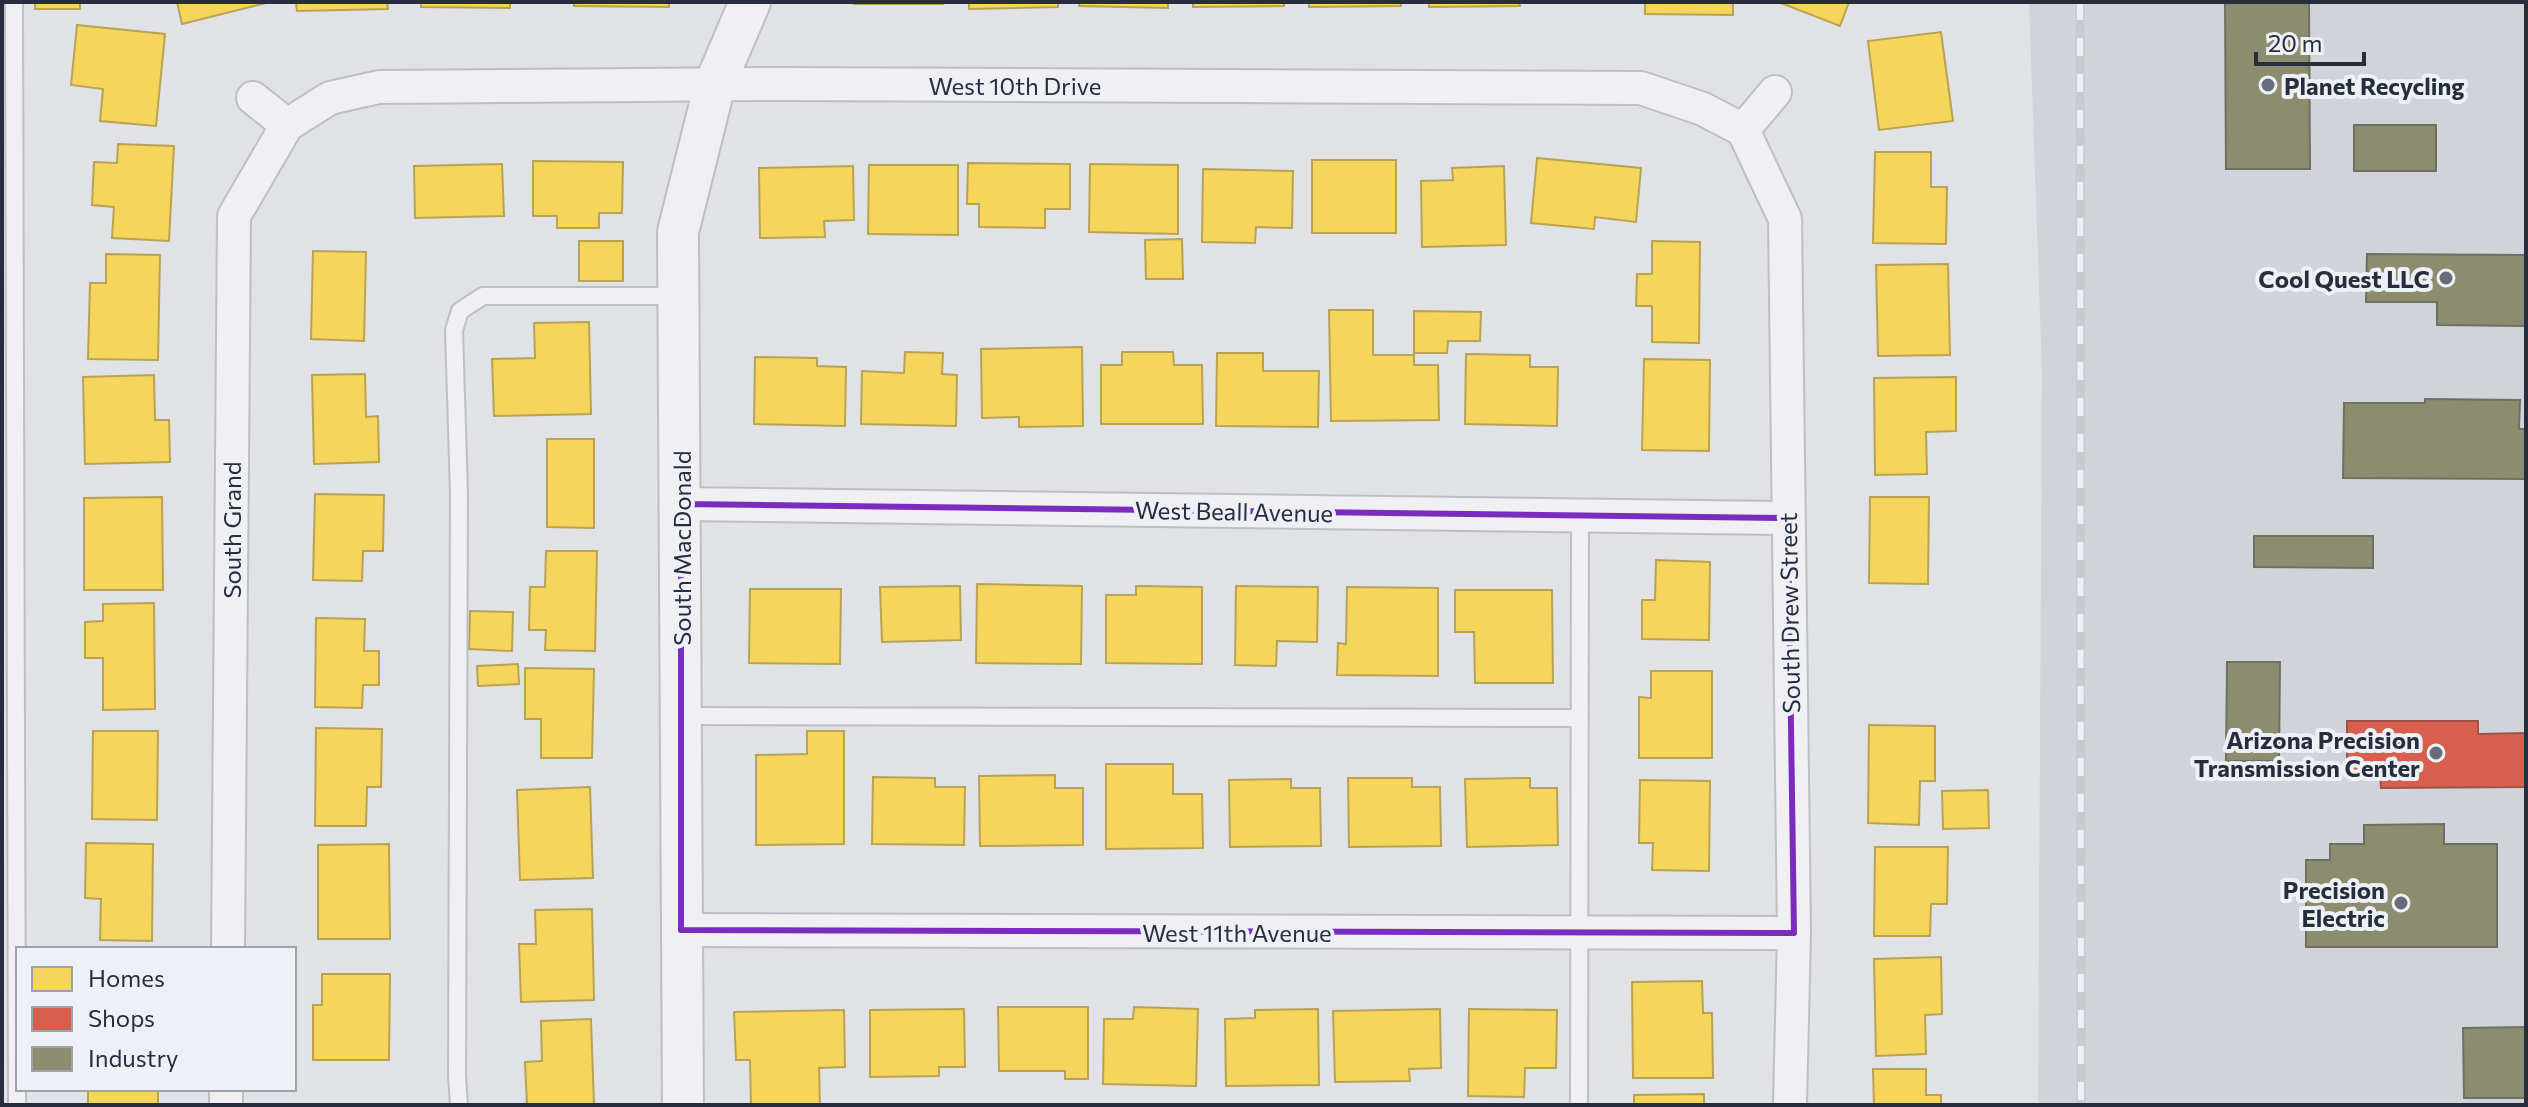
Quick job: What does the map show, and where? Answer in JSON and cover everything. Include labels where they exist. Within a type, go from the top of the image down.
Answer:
[{"type":"street","name":"South MacDonald","points":[[683,1105],[678,232],[715,84],[750,2]]},
{"type":"street","name":"West 10th Drive","points":[[287,125],[330,98],[379,87],[715,84],[1641,88],[1703,109],[1743,130]]},
{"type":"street","points":[[1743,130],[1775,92]]},
{"type":"street","points":[[253,98],[287,125]]},
{"type":"street","name":"South Grand","points":[[228,947],[234,216],[287,125]]},
{"type":"street","name":"South Drew Street","points":[[1743,130],[1785,219],[1794,933],[1790,1105]]},
{"type":"street","name":"West Beall Avenue","points":[[681,504],[1788,518]]},
{"type":"street","name":"West 11th Avenue","points":[[681,930],[1794,933]]},
{"type":"lane","points":[[14,2],[17,947]]},
{"type":"lane","points":[[459,1105],[459,494],[454,330],[460,311],[483,296],[679,296]]},
{"type":"lane","points":[[1579,1105],[1580,516]]},
{"type":"lane","points":[[682,716],[1580,718]]},
{"type":"highlighted area","points":[[681,504],[1788,518],[1794,933],[681,930]]},
{"type":"shaded area","points":[[2029,2],[2526,2],[2526,1105],[2038,1105],[2042,371]]},
{"type":"building: Homes","points":[[35,2],[80,2],[80,9],[35,9]]},
{"type":"building: Homes","points":[[177,2],[270,2],[182,24]]},
{"type":"building: Homes","points":[[296,2],[387,2],[388,9],[297,11]]},
{"type":"building: Homes","points":[[421,2],[510,2],[510,8],[421,7]]},
{"type":"building: Homes","points":[[574,2],[669,2],[669,7],[574,6]]},
{"type":"building: Homes","points":[[943,2],[943,4],[854,4]]},
{"type":"building: Homes","points":[[969,2],[1058,2],[1058,7],[969,9]]},
{"type":"building: Homes","points":[[1080,2],[1168,2],[1168,8],[1079,6]]},
{"type":"building: Homes","points":[[1193,2],[1284,2],[1284,6],[1193,7]]},
{"type":"building: Homes","points":[[1309,2],[1401,2],[1401,6],[1309,7]]},
{"type":"building: Homes","points":[[1429,2],[1519,2],[1520,6],[1429,7]]},
{"type":"building: Homes","points":[[1645,2],[1733,2],[1733,15],[1645,14]]},
{"type":"building: Homes","points":[[1778,2],[1849,2],[1840,26]]},
{"type":"building: Homes","points":[[77,25],[165,34],[156,126],[100,121],[103,89],[71,85]]},
{"type":"building: Homes","points":[[1941,32],[1953,121],[1879,130],[1868,41]]},
{"type":"building: Homes","points":[[118,144],[174,146],[169,241],[112,238],[114,207],[92,205],[94,162],[117,163]]},
{"type":"building: Homes","points":[[1875,152],[1931,152],[1931,187],[1947,187],[1946,244],[1873,243]]},
{"type":"building: Homes","points":[[1537,158],[1641,168],[1636,222],[1595,217],[1594,229],[1531,223]]},
{"type":"building: Homes","points":[[1312,160],[1396,160],[1396,233],[1312,233]]},
{"type":"building: Homes","points":[[533,161],[623,162],[622,213],[599,213],[599,228],[557,228],[557,216],[533,216]]},
{"type":"building: Homes","points":[[968,163],[1070,164],[1070,209],[1045,209],[1045,228],[979,227],[979,204],[967,204]]},
{"type":"building: Homes","points":[[502,164],[504,216],[415,218],[414,166]]},
{"type":"building: Homes","points":[[1090,164],[1178,165],[1178,234],[1089,232]]},
{"type":"building: Homes","points":[[869,165],[958,165],[958,235],[868,234]]},
{"type":"building: Homes","points":[[853,166],[854,220],[824,221],[825,237],[760,238],[759,168]]},
{"type":"building: Homes","points":[[1504,166],[1506,245],[1422,247],[1421,181],[1453,180],[1452,168]]},
{"type":"building: Homes","points":[[1203,169],[1293,171],[1292,228],[1256,227],[1255,243],[1202,242]]},
{"type":"building: Homes","points":[[1182,239],[1183,279],[1146,279],[1145,240]]},
{"type":"building: Homes","points":[[579,241],[623,241],[623,281],[579,281]]},
{"type":"building: Homes","points":[[1652,241],[1700,242],[1699,343],[1652,342],[1652,306],[1636,306],[1637,274],[1652,274]]},
{"type":"building: Homes","points":[[313,251],[366,252],[364,341],[311,339]]},
{"type":"building: Homes","points":[[106,254],[160,255],[158,360],[88,359],[90,283],[106,283]]},
{"type":"building: Homes","points":[[1948,264],[1950,355],[1878,356],[1876,265]]},
{"type":"building: Homes","points":[[1329,310],[1373,310],[1373,355],[1414,355],[1414,365],[1438,365],[1439,420],[1331,421]]},
{"type":"building: Homes","points":[[1414,311],[1481,312],[1480,341],[1448,341],[1447,353],[1414,353]]},
{"type":"building: Homes","points":[[589,322],[591,414],[494,416],[492,359],[535,358],[534,323]]},
{"type":"building: Homes","points":[[1082,347],[1083,426],[1019,427],[1019,417],[982,418],[981,349]]},
{"type":"building: Homes","points":[[905,352],[943,353],[942,374],[957,375],[956,426],[861,424],[862,371],[904,373]]},
{"type":"building: Homes","points":[[1122,352],[1173,352],[1174,365],[1202,365],[1203,424],[1101,424],[1101,365],[1122,365]]},
{"type":"building: Homes","points":[[1217,353],[1263,353],[1263,371],[1319,371],[1318,427],[1216,426]]},
{"type":"building: Homes","points":[[1466,354],[1530,355],[1530,367],[1558,367],[1557,426],[1465,424]]},
{"type":"building: Homes","points":[[755,357],[817,358],[817,366],[846,367],[845,426],[754,424]]},
{"type":"building: Homes","points":[[1644,359],[1710,360],[1709,451],[1642,450]]},
{"type":"building: Homes","points":[[365,374],[366,417],[378,416],[379,462],[314,464],[312,375]]},
{"type":"building: Homes","points":[[154,375],[155,420],[169,420],[170,462],[85,464],[83,377]]},
{"type":"building: Homes","points":[[1956,377],[1956,431],[1926,432],[1927,474],[1875,475],[1874,378]]},
{"type":"building: Homes","points":[[547,439],[594,439],[594,528],[547,527]]},
{"type":"building: Homes","points":[[315,494],[384,495],[383,551],[363,551],[362,581],[313,580]]},
{"type":"building: Homes","points":[[162,497],[163,590],[84,590],[84,498]]},
{"type":"building: Homes","points":[[1870,497],[1929,497],[1928,584],[1869,583]]},
{"type":"building: Homes","points":[[546,551],[597,551],[595,651],[545,650],[546,630],[529,630],[530,587],[545,587]]},
{"type":"building: Homes","points":[[1656,560],[1710,562],[1709,640],[1642,639],[1642,600],[1655,600]]},
{"type":"building: Homes","points":[[977,584],[1082,586],[1081,664],[976,663]]},
{"type":"building: Homes","points":[[960,586],[961,640],[882,642],[880,587]]},
{"type":"building: Homes","points":[[1136,586],[1202,587],[1202,664],[1106,663],[1106,595],[1136,595]]},
{"type":"building: Homes","points":[[1236,586],[1318,587],[1317,642],[1277,641],[1276,666],[1235,665]]},
{"type":"building: Homes","points":[[1347,587],[1438,588],[1438,676],[1337,675],[1338,643],[1346,644]]},
{"type":"building: Homes","points":[[750,589],[841,589],[840,664],[749,663]]},
{"type":"building: Homes","points":[[1455,590],[1552,590],[1553,683],[1475,683],[1474,632],[1455,632]]},
{"type":"building: Homes","points":[[154,603],[155,709],[103,710],[103,658],[85,658],[85,622],[103,621],[103,604]]},
{"type":"building: Homes","points":[[470,611],[513,612],[512,651],[469,649]]},
{"type":"building: Homes","points":[[316,618],[365,619],[364,651],[379,651],[379,685],[363,685],[362,708],[315,707]]},
{"type":"building: Homes","points":[[518,664],[519,684],[478,686],[477,666]]},
{"type":"building: Homes","points":[[525,668],[594,669],[592,758],[541,758],[541,719],[525,719]]},
{"type":"building: Homes","points":[[1651,671],[1712,671],[1712,758],[1639,758],[1639,697],[1651,698]]},
{"type":"building: Homes","points":[[1869,725],[1935,726],[1935,781],[1920,781],[1919,825],[1868,823]]},
{"type":"building: Homes","points":[[316,728],[382,729],[381,787],[367,787],[366,826],[315,826]]},
{"type":"building: Homes","points":[[93,731],[158,731],[157,820],[92,819]]},
{"type":"building: Homes","points":[[807,731],[844,731],[844,844],[756,845],[756,755],[807,754]]},
{"type":"building: Homes","points":[[1106,764],[1173,764],[1173,794],[1202,794],[1203,848],[1106,849]]},
{"type":"building: Homes","points":[[1055,775],[1055,788],[1083,788],[1083,845],[980,846],[979,776]]},
{"type":"building: Homes","points":[[873,777],[935,778],[935,787],[965,787],[964,845],[872,844]]},
{"type":"building: Homes","points":[[1348,778],[1412,778],[1412,787],[1440,787],[1441,846],[1349,847]]},
{"type":"building: Homes","points":[[1530,778],[1530,788],[1557,788],[1558,845],[1467,847],[1465,779]]},
{"type":"building: Homes","points":[[1291,779],[1291,788],[1320,788],[1321,846],[1230,847],[1229,780]]},
{"type":"building: Homes","points":[[1640,780],[1710,781],[1709,871],[1652,870],[1653,843],[1639,843]]},
{"type":"building: Homes","points":[[590,787],[593,878],[520,880],[517,790]]},
{"type":"building: Homes","points":[[1988,790],[1989,828],[1943,829],[1942,791]]},
{"type":"building: Homes","points":[[86,843],[153,844],[152,941],[100,940],[101,899],[85,898]]},
{"type":"building: Homes","points":[[389,844],[390,939],[318,939],[318,845]]},
{"type":"building: Homes","points":[[1875,847],[1948,847],[1947,904],[1931,904],[1930,936],[1874,936]]},
{"type":"building: Homes","points":[[592,909],[594,1000],[521,1002],[519,944],[536,944],[535,910]]},
{"type":"building: Homes","points":[[1941,957],[1942,1014],[1925,1015],[1926,1054],[1876,1056],[1874,959]]},
{"type":"building: Homes","points":[[322,974],[390,974],[389,1060],[313,1060],[313,1005],[322,1005]]},
{"type":"building: Homes","points":[[1702,981],[1703,1013],[1712,1013],[1713,1078],[1633,1078],[1632,982]]},
{"type":"building: Homes","points":[[998,1007],[1088,1007],[1088,1079],[1065,1079],[1065,1071],[999,1071]]},
{"type":"building: Homes","points":[[1134,1007],[1198,1009],[1196,1086],[1103,1084],[1104,1019],[1133,1019]]},
{"type":"building: Homes","points":[[964,1009],[965,1067],[939,1067],[939,1076],[870,1077],[870,1010]]},
{"type":"building: Homes","points":[[1318,1009],[1319,1085],[1226,1086],[1225,1019],[1255,1018],[1255,1010]]},
{"type":"building: Homes","points":[[1440,1009],[1441,1068],[1409,1069],[1410,1081],[1335,1082],[1333,1011]]},
{"type":"building: Homes","points":[[1469,1009],[1557,1010],[1556,1068],[1525,1068],[1524,1097],[1468,1096]]},
{"type":"building: Homes","points":[[844,1010],[845,1067],[819,1068],[820,1105],[751,1105],[750,1060],[736,1060],[734,1012]]},
{"type":"building: Homes","points":[[591,1019],[594,1105],[527,1105],[525,1062],[542,1061],[541,1021]]},
{"type":"building: Homes","points":[[1873,1069],[1926,1069],[1926,1095],[1941,1095],[1941,1105],[1874,1105]]},
{"type":"building: Homes","points":[[88,1091],[158,1091],[158,1105],[88,1105]]},
{"type":"building: Homes","points":[[1704,1094],[1704,1105],[1634,1105],[1634,1095]]},
{"type":"building: Shops","name":"Arizona Precision Transmission Center","points":[[2347,721],[2478,721],[2478,734],[2526,733],[2526,787],[2381,788],[2380,772],[2347,772]]},
{"type":"building: Industry","name":"Planet Recycling","points":[[2225,2],[2309,2],[2310,169],[2226,169]]},
{"type":"building: Industry","points":[[2354,125],[2436,125],[2436,171],[2354,171]]},
{"type":"building: Industry","name":"Cool Quest LLC","points":[[2367,254],[2526,255],[2526,326],[2437,325],[2437,302],[2366,302]]},
{"type":"building: Industry","points":[[2425,399],[2520,400],[2519,429],[2526,429],[2526,479],[2343,478],[2344,403],[2425,403]]},
{"type":"building: Industry","points":[[2254,536],[2373,536],[2373,568],[2254,567]]},
{"type":"building: Industry","points":[[2227,662],[2280,662],[2279,761],[2226,761]]},
{"type":"building: Industry","name":"Precision Electric","points":[[2444,824],[2444,844],[2497,844],[2497,947],[2306,947],[2306,860],[2330,860],[2330,844],[2364,844],[2364,825]]},
{"type":"building: Industry","points":[[2526,1027],[2526,1098],[2464,1098],[2463,1028]]},
{"type":"railway","points":[[2080,2],[2081,1105]]},
{"type":"place","name":"Planet Recycling","points":[[2268,85]]},
{"type":"place","name":"Cool Quest LLC","points":[[2446,278]]},
{"type":"place","name":"Arizona Precision Transmission Center","points":[[2436,753]]},
{"type":"place","name":"Precision Electric","points":[[2401,903]]}]
